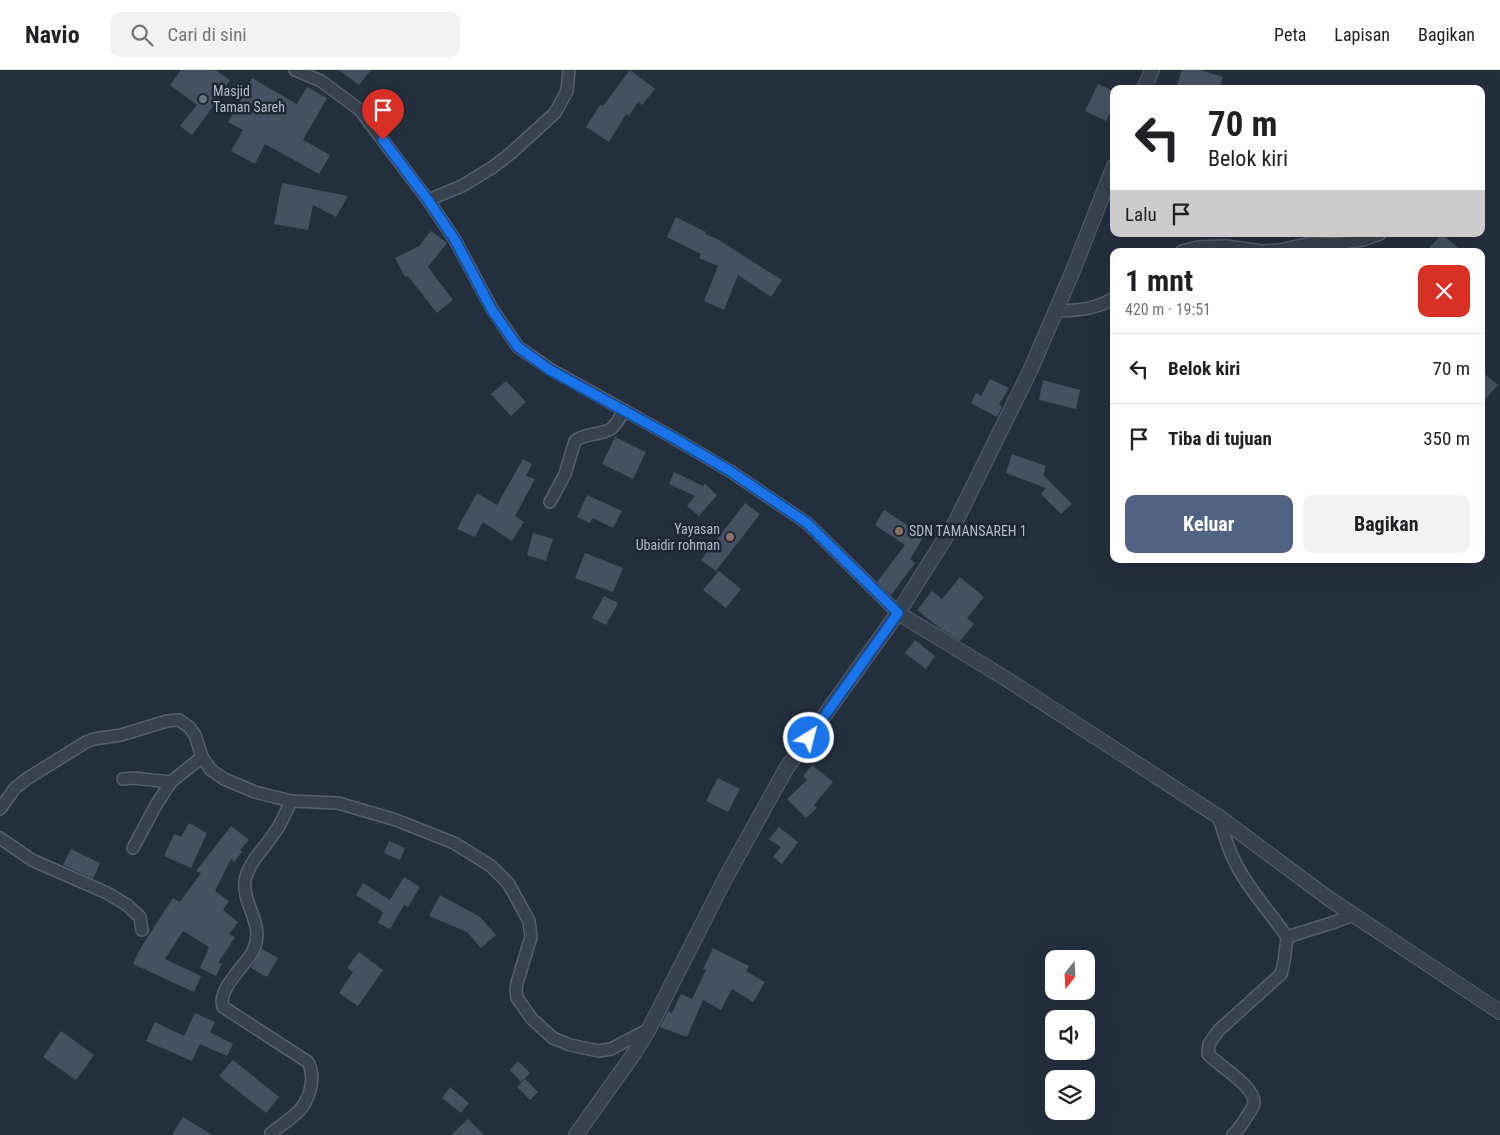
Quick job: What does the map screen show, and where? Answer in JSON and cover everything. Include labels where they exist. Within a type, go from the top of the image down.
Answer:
[{"type":"street","points":[[295,70],[321,81],[360,110],[428,200],[455,240],[492,310],[518,347],[550,370],[730,471],[807,523],[898,613],[1008,680],[1219,817],[1328,898],[1500,1012]]},
{"type":"street","points":[[428,200],[462,186],[512,153],[555,113],[567,91],[570,70]]},
{"type":"street","points":[[1146,85],[1152,70]]},
{"type":"street","points":[[576,1135],[633,1055],[649,1029],[725,878],[786,769],[898,613],[956,520],[1030,371],[1110,176]]},
{"type":"street","points":[[1288,248],[1311,243],[1337,248],[1372,237]]},
{"type":"street","points":[[1194,248],[1226,246],[1240,248]]},
{"type":"street","points":[[1056,311],[1085,310],[1100,306],[1110,300]]},
{"type":"street","points":[[550,502],[565,474],[575,441],[583,436],[606,432],[614,426],[624,411]]},
{"type":"street","points":[[0,808],[15,788],[28,778],[86,742],[121,735],[167,721],[179,720],[188,727],[194,736],[202,757],[211,770],[224,779],[255,792],[291,801],[338,803],[396,820],[454,844],[490,866],[508,883],[529,921],[531,938],[517,983],[517,998],[532,1019],[553,1038],[570,1045],[600,1052],[611,1049],[649,1029]]},
{"type":"street","points":[[133,848],[156,805],[171,782],[202,757]]},
{"type":"street","points":[[123,780],[138,778],[171,782]]},
{"type":"street","points":[[271,1133],[299,1111],[307,1098],[311,1087],[311,1067],[308,1062],[223,1007],[221,1002],[225,990],[253,952],[257,941],[255,921],[244,890],[245,878],[254,861],[276,831],[291,801]]},
{"type":"street","points":[[1219,817],[1225,839],[1235,862],[1255,894],[1287,937],[1281,974],[1219,1030],[1209,1044],[1208,1054],[1242,1082],[1253,1096],[1254,1105],[1233,1135]]},
{"type":"street","points":[[0,838],[32,860],[107,892],[127,905],[140,918],[142,930]]},
{"type":"street","points":[[1287,937],[1353,915]]},
{"type":"building","name":"Masjid Taman Sareh","points":[[181,70],[215,70],[230,80],[192,135],[180,126],[197,105],[170,85]]},
{"type":"building","points":[[339,70],[371,70],[359,85]]},
{"type":"building","points":[[630,70],[655,89],[642,105],[638,102],[629,116],[626,114],[609,142],[586,127],[600,105],[603,106]]},
{"type":"building","points":[[1182,70],[1200,70],[1223,77],[1220,85],[1177,85]]},
{"type":"building","points":[[252,78],[297,104],[307,87],[327,98],[303,140],[330,155],[319,174],[265,144],[255,164],[231,151],[243,130],[228,122]]},
{"type":"building","points":[[1098,84],[1110,89],[1110,113],[1106,121],[1085,111]]},
{"type":"building","points":[[282,183],[348,196],[336,217],[313,205],[308,230],[274,224]]},
{"type":"building","points":[[676,217],[706,232],[705,234],[717,239],[782,280],[771,297],[738,275],[724,310],[704,301],[718,266],[699,258],[701,254],[667,237]]},
{"type":"building","points":[[431,231],[447,243],[428,267],[453,300],[437,313],[408,276],[405,277],[395,258],[419,246]]},
{"type":"building","points":[[1439,237],[1446,237],[1458,248],[1429,248]]},
{"type":"building","points":[[1485,374],[1498,385],[1485,400]]},
{"type":"building","points":[[990,379],[1009,388],[999,405],[1002,407],[997,417],[971,403],[976,393],[981,396]]},
{"type":"building","points":[[1043,380],[1080,390],[1076,409],[1039,400]]},
{"type":"building","points":[[506,381],[526,402],[511,416],[491,394]]},
{"type":"building","points":[[615,437],[646,452],[633,479],[602,464]]},
{"type":"building","points":[[1012,454],[1046,466],[1043,475],[1072,504],[1061,514],[1041,494],[1046,488],[1006,473]]},
{"type":"building","points":[[523,459],[532,464],[526,476],[535,479],[515,516],[524,522],[512,541],[483,522],[475,537],[457,529],[477,493],[497,505]]},
{"type":"building","points":[[674,472],[703,486],[705,484],[717,495],[699,516],[687,506],[695,496],[669,484]]},
{"type":"building","points":[[587,495],[622,511],[613,528],[593,518],[590,523],[577,517]]},
{"type":"building","name":"Yayasan Ubaidir rohman","points":[[745,503],[760,514],[716,571],[701,560]]},
{"type":"building","points":[[884,510],[924,536],[910,559],[915,563],[891,595],[877,582],[905,545],[875,525]]},
{"type":"building","points":[[533,533],[553,539],[546,561],[527,555]]},
{"type":"building","points":[[585,553],[623,568],[613,592],[575,578]]},
{"type":"building","name":"Yayasan Ubaidir rohman","points":[[719,571],[741,589],[726,608],[703,590]]},
{"type":"building","points":[[960,577],[984,597],[967,618],[974,624],[960,641],[917,610],[932,591],[942,599]]},
{"type":"building","points":[[604,596],[618,603],[606,625],[592,618]]},
{"type":"building","points":[[915,640],[935,656],[926,669],[905,653]]},
{"type":"building","points":[[812,765],[833,782],[814,805],[817,808],[806,818],[787,799],[807,780],[803,776]]},
{"type":"building","points":[[718,778],[740,789],[728,812],[706,801]]},
{"type":"building","points":[[189,823],[207,833],[191,868],[164,856],[174,834],[181,837]]},
{"type":"building","points":[[231,826],[249,840],[240,850],[242,852],[234,862],[231,859],[215,891],[229,901],[223,910],[238,922],[229,934],[235,937],[218,963],[222,964],[216,976],[200,968],[209,947],[183,931],[165,959],[201,976],[194,992],[133,964],[140,949],[173,898],[180,902],[201,873],[196,871]]},
{"type":"building","points":[[779,827],[798,842],[782,864],[773,857],[781,847],[769,839]]},
{"type":"building","points":[[389,841],[405,848],[400,860],[384,853]]},
{"type":"building","points":[[71,849],[100,863],[93,879],[63,865]]},
{"type":"building","points":[[404,877],[420,887],[408,907],[404,905],[390,929],[378,923],[383,912],[356,895],[363,883],[390,900]]},
{"type":"building","points":[[440,895],[480,917],[496,935],[481,948],[467,932],[429,916]]},
{"type":"building","points":[[713,948],[749,966],[746,971],[765,982],[753,1002],[732,989],[721,1010],[703,1000],[687,1037],[660,1027],[668,1011],[672,1013],[681,994],[692,999],[706,970],[703,969]]},
{"type":"building","points":[[262,949],[278,958],[267,977],[251,968]]},
{"type":"building","points":[[359,952],[383,970],[358,1006],[339,993],[353,972],[347,968]]},
{"type":"building","points":[[195,1013],[215,1022],[210,1032],[233,1044],[227,1056],[200,1044],[192,1061],[146,1041],[155,1022],[184,1036]]},
{"type":"building","points":[[61,1031],[94,1055],[76,1080],[43,1057]]},
{"type":"building","points":[[233,1060],[279,1097],[266,1113],[219,1076]]},
{"type":"building","points":[[518,1061],[530,1073],[521,1082],[510,1070]]},
{"type":"building","points":[[525,1079],[538,1092],[530,1100],[517,1087]]},
{"type":"building","points":[[450,1087],[469,1103],[461,1113],[442,1098]]},
{"type":"building","points":[[183,1117],[212,1135],[172,1135]]},
{"type":"building","points":[[468,1119],[484,1135],[451,1135]]},
{"type":"place","name":"Masjid Taman Sareh","points":[[203,99]]},
{"type":"place","name":"SDN TAMANSAREH 1","points":[[899,531]]},
{"type":"place","name":"Yayasan Ubaidir rohman","points":[[730,537]]},
{"type":"route","points":[[383,140],[455,240],[492,310],[518,347],[550,370],[730,471],[807,523],[898,613],[809,738]]}]
